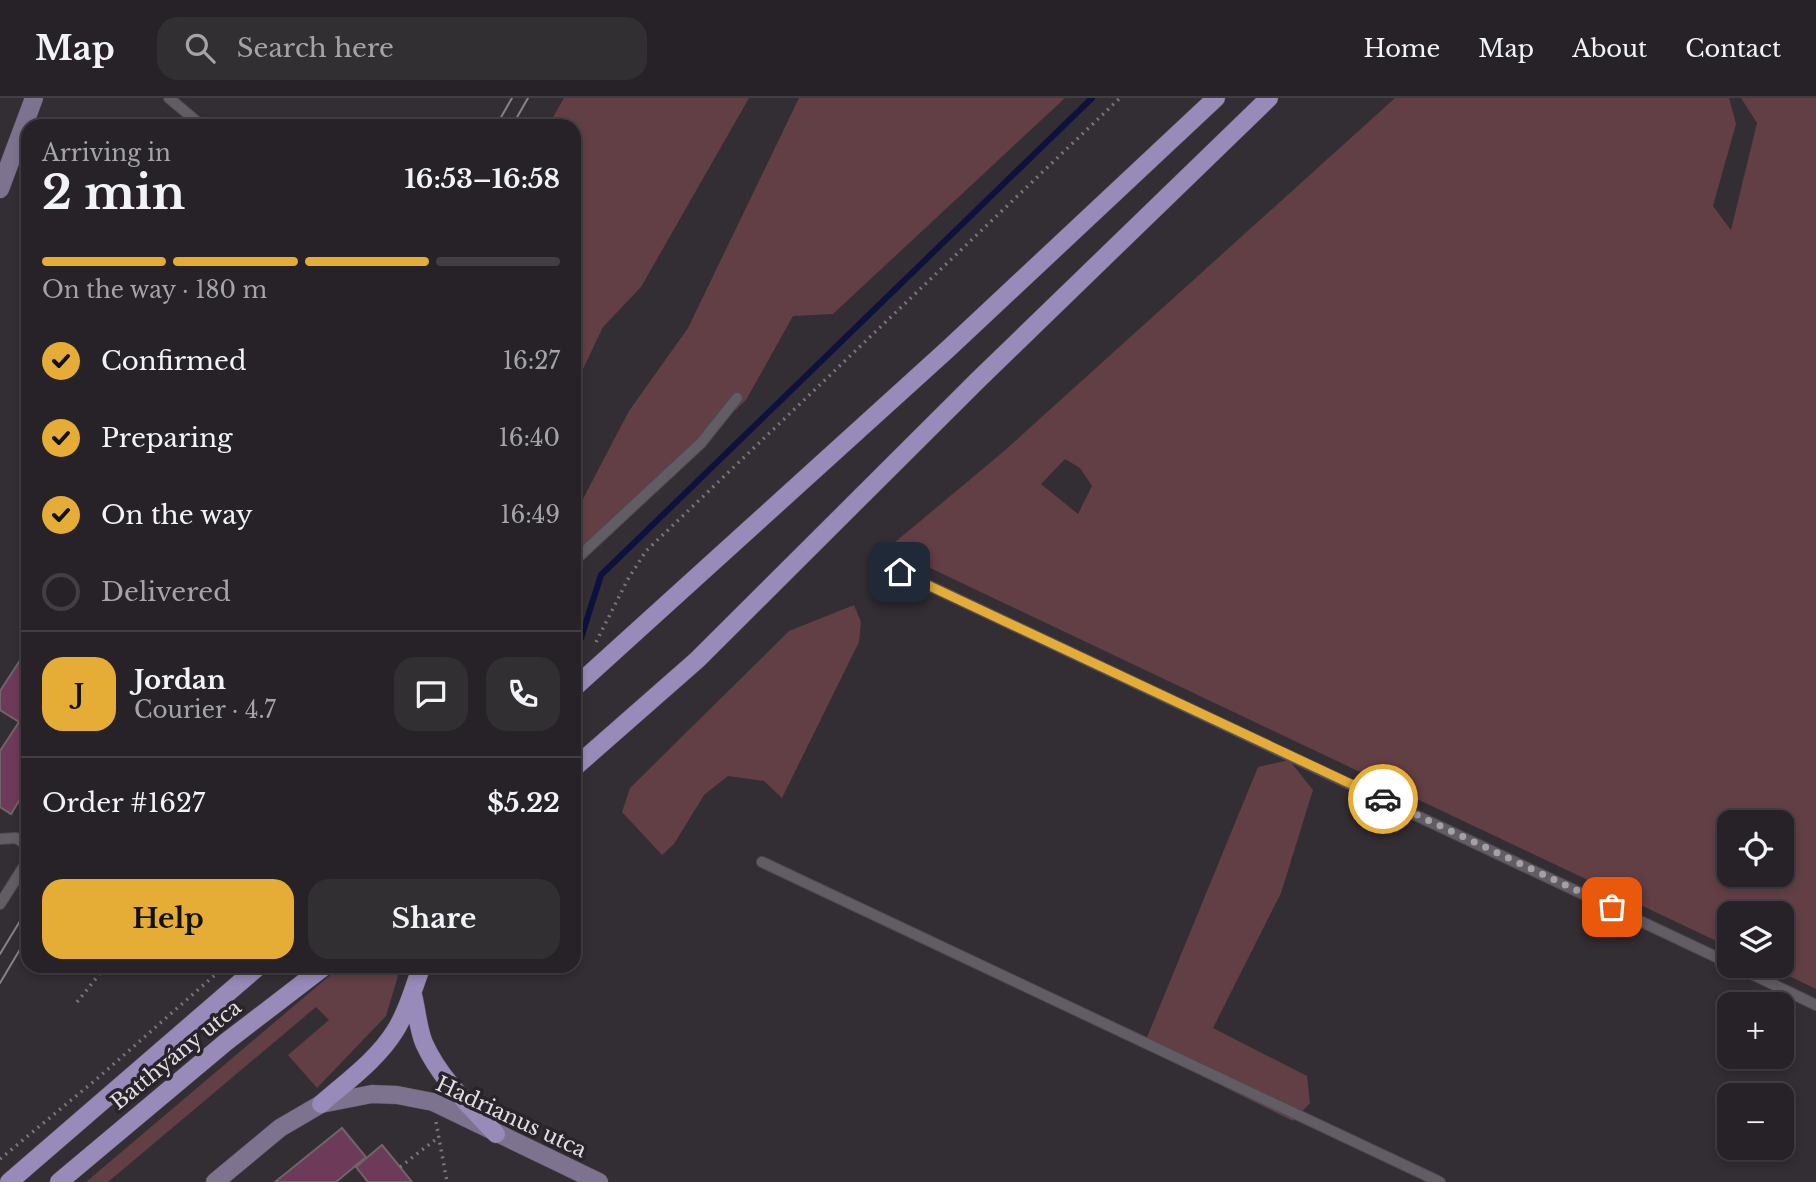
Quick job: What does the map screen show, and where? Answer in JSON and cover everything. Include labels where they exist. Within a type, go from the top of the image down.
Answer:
[{"type":"main road","points":[[581,682],[948,349],[1216,98]]},
{"type":"main road","points":[[581,762],[697,660],[979,379],[1269,98]]},
{"type":"main road","name":"Batthyány utca","points":[[9,1182],[251,973]]},
{"type":"main road","name":"Batthyány utca","points":[[59,1182],[226,1042],[316,973]]},
{"type":"main road","points":[[321,1104],[381,1051],[396,1031],[414,995],[420,973]]},
{"type":"main road","points":[[414,995],[424,1041],[438,1069],[496,1134]]},
{"type":"street","points":[[26,119],[34,98]]},
{"type":"street","points":[[0,189],[21,133]]},
{"type":"street","name":"Hadrianus utca","points":[[215,1182],[280,1128],[321,1104],[372,1094],[397,1095],[433,1102],[599,1182]]},
{"type":"lane","points":[[169,98],[194,119]]},
{"type":"lane","points":[[581,554],[701,443],[737,398]]},
{"type":"lane","points":[[900,572],[1717,957]]},
{"type":"lane","points":[[0,839],[16,838],[21,841]]},
{"type":"lane","points":[[762,862],[1440,1182]]},
{"type":"lane","points":[[0,904],[21,871]]},
{"type":"lane","points":[[1761,978],[1816,1004]]},
{"type":"path","points":[[588,650],[596,643],[628,579],[646,551],[1120,98]]},
{"type":"path","points":[[77,1002],[100,973]]},
{"type":"path","points":[[0,1159],[99,1077],[217,973]]},
{"type":"path","points":[[433,1102],[447,1182]]},
{"type":"path","points":[[400,1167],[439,1137]]},
{"type":"shaded area","points":[[564,98],[749,98],[641,287],[603,327],[581,373],[581,119],[552,119]]},
{"type":"shaded area","points":[[799,98],[1065,98],[833,314],[793,316],[746,400],[581,554],[581,503],[629,411],[688,328]]},
{"type":"shaded area","points":[[1395,98],[1729,98],[1736,124],[1713,206],[1731,230],[1757,123],[1741,98],[1816,98],[1816,989],[1793,978],[1794,901],[1717,901],[1717,941],[888,548],[1003,452]],"holes":[[[1065,459],[1080,468],[1092,486],[1078,514],[1041,484]]]},
{"type":"shaded area","points":[[854,605],[861,622],[859,642],[782,798],[764,781],[728,776],[704,795],[674,844],[662,855],[622,812],[630,788],[789,631]]},
{"type":"shaded area","points":[[1289,760],[1313,790],[1281,893],[1213,1028],[1307,1076],[1310,1103],[1293,1121],[1143,1047],[1258,767]]},
{"type":"shaded area","points":[[333,973],[399,973],[386,1016],[317,1088],[288,1055],[329,1020],[316,1007],[108,1182],[86,1182]]},
{"type":"building","points":[[21,659],[21,798],[11,814],[0,807],[0,751],[19,722],[0,710],[0,691]]},
{"type":"building","points":[[342,1128],[366,1157],[336,1182],[275,1182]]},
{"type":"building","points":[[382,1145],[412,1182],[368,1182],[356,1167]]},
{"type":"waterway","points":[[581,638],[601,575],[1092,98]]},
{"type":"tram line","points":[[500,119],[512,98]]},
{"type":"tram line","points":[[516,119],[528,98]]},
{"type":"tram line","points":[[0,954],[21,920]]},
{"type":"tram line","points":[[0,983],[21,948]]},
{"type":"way so far","points":[[1383,799],[1612,907]]},
{"type":"route","points":[[900,572],[1383,799]]}]
